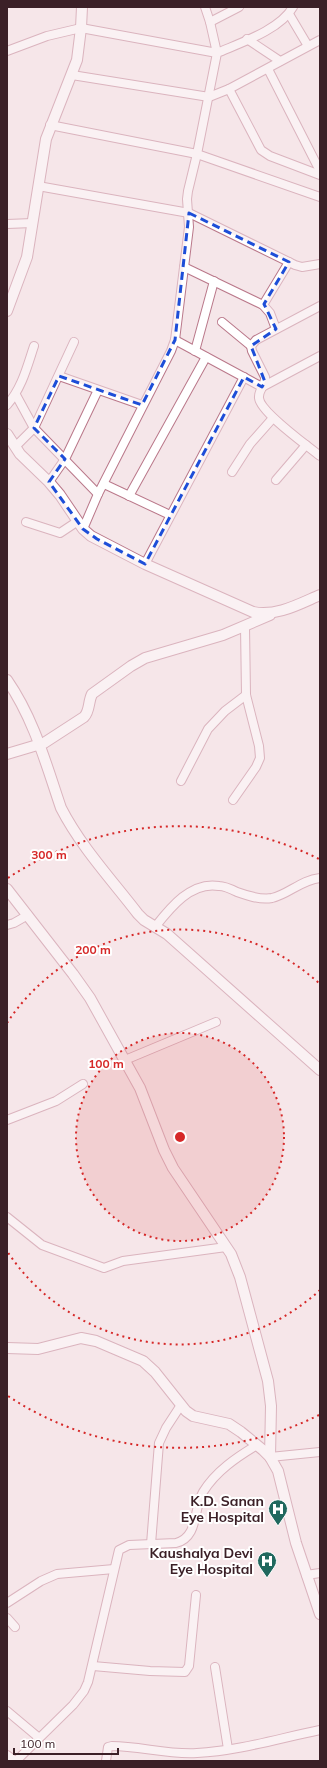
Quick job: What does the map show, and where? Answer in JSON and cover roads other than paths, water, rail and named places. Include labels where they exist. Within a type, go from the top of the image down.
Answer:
[{"type":"street","points":[[7,311],[26,257],[33,224],[44,146],[50,125],[72,76],[76,60],[82,28],[82,7]]},
{"type":"street","points":[[26,522],[60,533],[81,525],[104,484],[142,405],[171,351],[175,340],[189,234],[189,213],[186,199],[197,154],[217,53],[205,7]]},
{"type":"street","points":[[210,22],[239,7]]},
{"type":"street","points":[[7,52],[54,34],[82,28],[217,53],[273,26],[291,11],[308,46]]},
{"type":"street","points":[[248,39],[280,61]]},
{"type":"street","points":[[72,76],[209,97],[229,89],[268,69],[320,40]]},
{"type":"street","points":[[268,69],[320,171]]},
{"type":"street","points":[[229,89],[261,150],[270,156],[320,175]]},
{"type":"street","points":[[50,125],[197,154],[320,196]]},
{"type":"street","points":[[38,186],[189,213],[289,262],[302,267],[320,264]]},
{"type":"street","points":[[7,224],[33,224]]},
{"type":"street","points":[[263,305],[289,262]]},
{"type":"street","points":[[184,267],[263,305],[270,313],[276,329]]},
{"type":"street","points":[[195,351],[214,281]]},
{"type":"street","points":[[251,346],[256,340],[320,306]]},
{"type":"street","points":[[222,322],[251,346],[265,377],[265,382],[259,399],[262,406],[273,418],[320,455]]},
{"type":"street","points":[[175,340],[262,387]]},
{"type":"street","points":[[15,447],[34,428],[74,342]]},
{"type":"street","points":[[7,405],[16,395],[34,346]]},
{"type":"street","points":[[262,387],[320,356]]},
{"type":"street","points":[[129,496],[206,357]]},
{"type":"street","points":[[59,376],[142,405]]},
{"type":"street","points":[[145,564],[244,377]]},
{"type":"street","points":[[49,482],[65,459],[98,390]]},
{"type":"street","points":[[16,395],[34,428],[98,494]]},
{"type":"street","points":[[232,472],[250,444],[273,418]]},
{"type":"street","points":[[7,434],[15,447],[49,482],[81,525],[97,540],[145,564],[245,609],[262,614],[273,613]]},
{"type":"street","points":[[276,480],[306,445]]},
{"type":"street","points":[[104,484],[170,515]]},
{"type":"street","points":[[7,754],[39,745],[50,740],[84,717],[88,712],[92,694],[138,661],[245,626],[273,613],[320,595]]},
{"type":"street","points":[[233,800],[256,767],[260,758],[259,746],[246,695],[245,626]]},
{"type":"street","points":[[7,680],[26,712],[61,808],[73,829],[138,914],[155,927],[168,934],[320,1070]]},
{"type":"street","points":[[181,781],[208,729],[225,711],[246,695]]},
{"type":"street","points":[[155,927],[174,904],[193,891],[204,887],[218,885],[247,895],[266,898],[281,895],[299,884],[320,878]]},
{"type":"street","points":[[7,889],[82,986],[140,1088],[164,1150],[173,1168],[226,1247],[240,1277],[268,1380],[271,1406],[270,1457]]},
{"type":"street","points":[[7,925],[28,916]]},
{"type":"street","points":[[125,1060],[216,1022]]},
{"type":"street","points":[[7,1120],[56,1101],[83,1084]]},
{"type":"street","points":[[7,1218],[42,1245],[104,1268],[123,1261],[226,1247]]},
{"type":"street","points":[[7,1348],[38,1349],[81,1338],[96,1340],[143,1361],[152,1369],[181,1406],[193,1416],[222,1422],[235,1428],[257,1445],[270,1457],[278,1471],[306,1575],[320,1614]]},
{"type":"street","points":[[151,1544],[159,1443],[166,1428],[181,1406]]},
{"type":"street","points":[[7,1755],[15,1761],[38,1737],[73,1705],[84,1691],[93,1666],[119,1550],[123,1546],[176,1543],[184,1541],[188,1537],[192,1528],[200,1499],[207,1486],[228,1464],[257,1445]]},
{"type":"street","points":[[270,1457],[320,1452]]},
{"type":"street","points":[[7,1603],[50,1577],[65,1573],[114,1569]]},
{"type":"street","points":[[306,1575],[320,1573]]},
{"type":"street","points":[[93,1666],[150,1671],[185,1672],[189,1666],[196,1595]]},
{"type":"street","points":[[7,1618],[15,1627]]},
{"type":"street","points":[[215,1667],[228,1749]]},
{"type":"street","points":[[7,1711],[38,1737]]},
{"type":"street","points":[[106,1761],[106,1751],[108,1747],[112,1746],[163,1752],[197,1753],[228,1749],[320,1730]]},
{"type":"street","points":[[162,1761],[163,1752]]},
{"type":"place","name":"K.D. Sanan Eye Hospital","points":[[278,1526]]},
{"type":"place","name":"Kaushalya Devi Eye Hospital","points":[[267,1578]]}]
